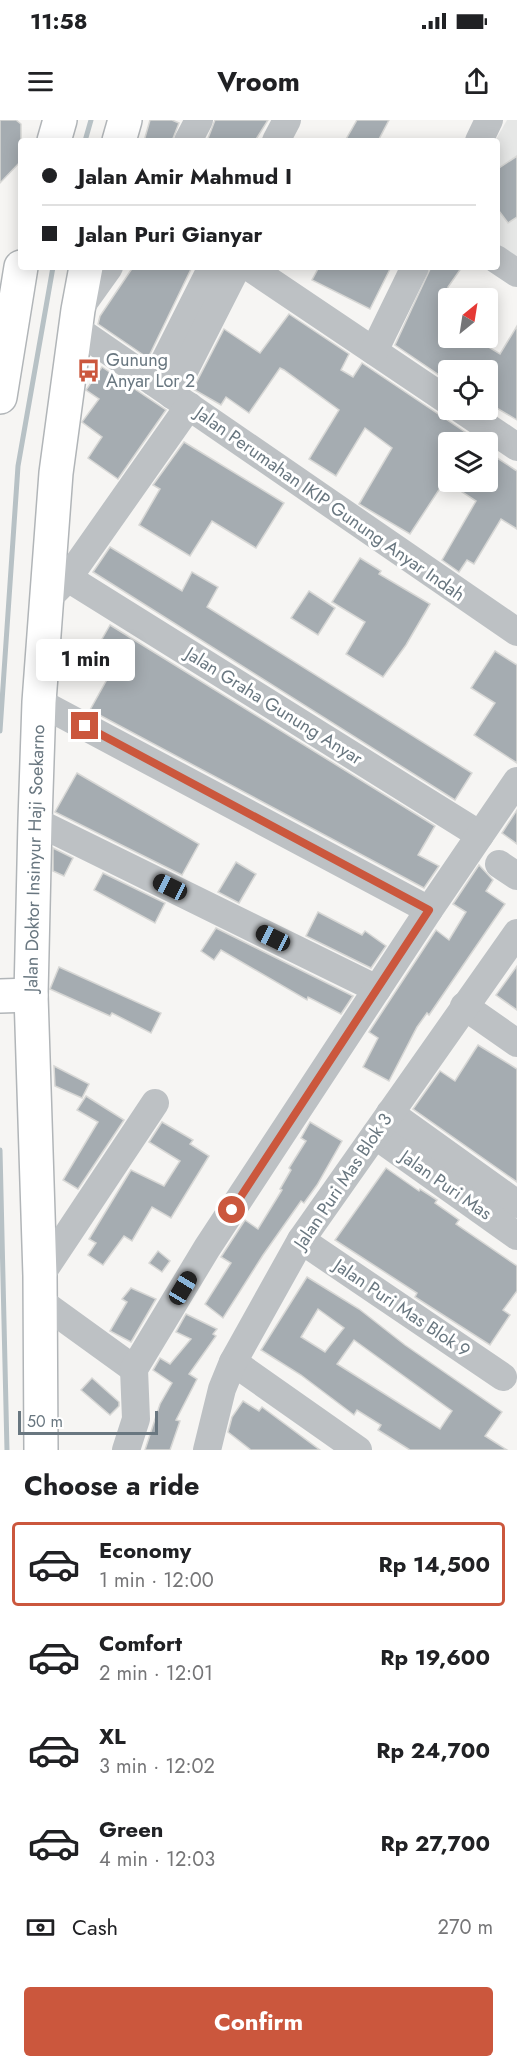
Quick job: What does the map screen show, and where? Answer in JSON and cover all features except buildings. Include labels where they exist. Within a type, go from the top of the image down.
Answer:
[{"type":"main road","points":[[55,138],[60,120]]},
{"type":"main road","points":[[120,138],[125,120]]},
{"type":"main road","name":"Jalan Doktor Insinyur Haji Soekarno","points":[[41,1450],[40,1288],[15,995],[34,821],[39,702],[59,588],[56,473],[76,319],[85,270]]},
{"type":"main road","points":[[0,398],[12,278]]},
{"type":"street","points":[[190,138],[199,120]]},
{"type":"street","points":[[278,138],[287,120]]},
{"type":"street","points":[[300,138],[309,120]]},
{"type":"street","points":[[480,138],[489,120]]},
{"type":"street","points":[[500,262],[517,273]]},
{"type":"street","points":[[76,319],[107,270]]},
{"type":"street","points":[[172,395],[211,270]]},
{"type":"street","points":[[59,588],[172,395],[235,270]]},
{"type":"street","points":[[253,270],[438,394]]},
{"type":"street","points":[[374,351],[414,270]]},
{"type":"street","name":"Jalan Perumahan IKIP Gunung Anyar Indah","points":[[76,319],[172,395],[517,632]]},
{"type":"street","points":[[477,420],[517,447]]},
{"type":"street","name":"Jalan Graha Gunung Anyar","points":[[59,588],[480,835]]},
{"type":"street","points":[[39,702],[429,910]]},
{"type":"street","points":[[126,1450],[136,1419],[134,1369],[207,1248],[429,910],[480,835],[514,792]]},
{"type":"street","points":[[34,821],[377,989]]},
{"type":"street","name":"Jalan Puri Mas Blok 3","points":[[207,1450],[222,1389],[233,1362],[301,1240],[517,933]]},
{"type":"street","points":[[464,1006],[517,1043]]},
{"type":"street","points":[[134,1369],[40,1288],[155,1103]]},
{"type":"street","name":"Jalan Puri Mas","points":[[382,1124],[517,1204]]},
{"type":"street","name":"Jalan Puri Mas","points":[[382,1124],[517,1236]]},
{"type":"street","name":"Jalan Puri Mas Blok 9","points":[[301,1240],[512,1374]]},
{"type":"street","points":[[233,1362],[358,1450]]},
{"type":"shaded area","points":[[507,120],[517,120],[517,265],[500,253],[500,138],[497,138]]},
{"type":"waterway","points":[[86,138],[91,120]]},
{"type":"waterway","points":[[0,731],[18,466],[52,270]]},
{"type":"waterway","points":[[0,1150],[7,1450]]},
{"type":"place","name":"Gunung Anyar Lor 2","points":[[88,370]]},
{"type":"route","points":[[85,726],[429,910],[232,1210]]}]
